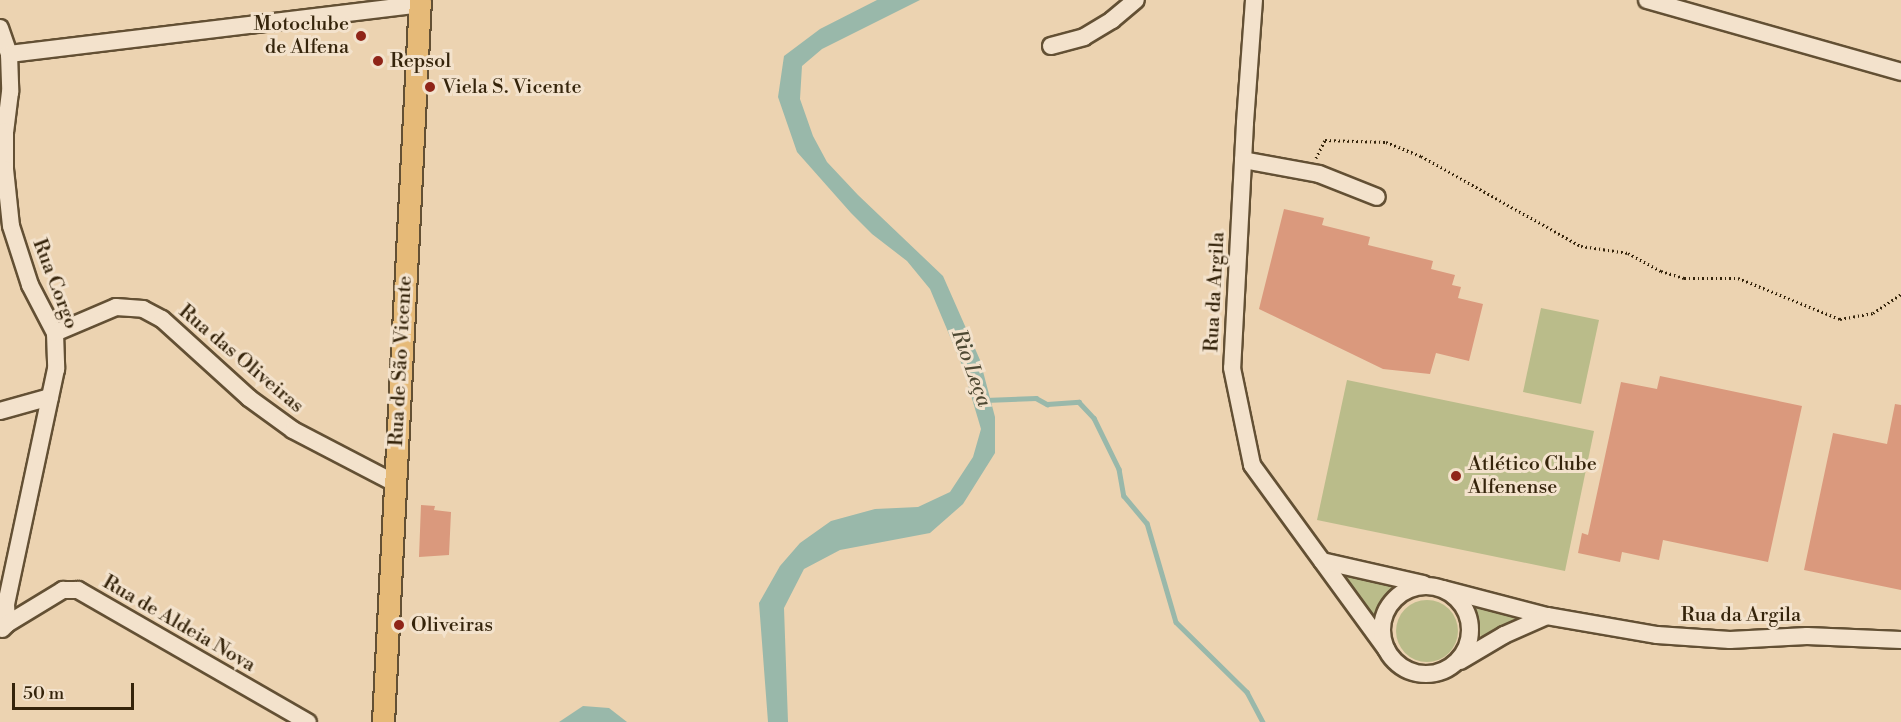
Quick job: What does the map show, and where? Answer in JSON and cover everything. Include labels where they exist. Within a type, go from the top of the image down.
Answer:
[{"type":"main road","name":"Rua de São Vicente","points":[[383,722],[420,2]]},
{"type":"street","points":[[1051,46],[1084,37],[1112,20],[1136,0]]},
{"type":"street","name":"Rua da Argila","points":[[1254,0],[1242,160],[1232,368],[1252,465],[1394,661],[1413,672],[1434,674],[1447,669],[1504,635],[1547,616]]},
{"type":"street","points":[[1647,0],[1901,72]]},
{"type":"street","points":[[9,54],[420,2]]},
{"type":"street","name":"Rua Corgo","points":[[0,28],[9,54],[10,92],[5,131],[5,169],[11,226],[30,285],[55,333],[56,369],[6,604],[3,628]]},
{"type":"street","points":[[1242,160],[1309,172],[1377,197]]},
{"type":"street","name":"Rua das Oliveiras","points":[[55,333],[116,307],[143,309],[162,319],[249,398],[293,430],[395,483]]},
{"type":"street","points":[[0,411],[50,396]]},
{"type":"street","name":"Rua da Argila","points":[[1322,561],[1436,587],[1547,616],[1576,619],[1657,635],[1730,640],[1807,636],[1901,640]]},
{"type":"street","points":[[1386,649],[1382,624],[1393,600],[1416,587],[1436,587]]},
{"type":"street","name":"Rua da Argila","points":[[1436,587],[1455,596],[1464,607],[1470,620],[1467,648],[1459,660],[1447,669]]},
{"type":"street","name":"Rua de Aldeia Nova","points":[[3,628],[63,590],[78,590],[308,722]]},
{"type":"path","points":[[1309,172],[1325,140],[1386,142],[1421,156],[1581,246],[1628,253],[1661,270],[1684,278],[1738,278],[1840,319],[1873,313],[1901,294]]},
{"type":"green space","points":[[1541,308],[1599,320],[1581,404],[1523,392]]},
{"type":"green space","name":"Atlético Clube Alfenense","points":[[1347,380],[1594,431],[1565,571],[1317,520]]},
{"type":"green space","points":[[1346,578],[1394,587],[1381,602],[1374,617]]},
{"type":"green space","points":[[1427,600],[1444,605],[1449,609],[1453,614],[1458,631],[1453,648],[1449,653],[1444,657],[1427,662],[1410,657],[1405,653],[1401,648],[1396,631],[1401,614],[1405,609],[1410,605]]},
{"type":"green space","points":[[1475,605],[1527,617],[1481,639]]},
{"type":"water","name":"Rio Leça","points":[[877,0],[920,0],[822,49],[802,66],[800,99],[813,136],[827,162],[858,195],[943,276],[980,360],[995,417],[995,453],[963,504],[930,533],[840,550],[804,569],[784,608],[788,722],[768,722],[759,603],[780,566],[800,543],[831,521],[875,509],[918,507],[950,492],[973,457],[981,429],[962,365],[930,289],[907,261],[872,234],[851,213],[797,152],[778,97],[784,56],[820,29]]},
{"type":"water","points":[[583,706],[609,708],[627,722],[559,722]]},
{"type":"building","points":[[1284,209],[1324,218],[1322,225],[1370,237],[1368,245],[1433,261],[1431,269],[1455,275],[1452,285],[1461,287],[1458,298],[1483,304],[1469,361],[1436,353],[1430,374],[1383,369],[1259,309]]},
{"type":"building","points":[[1660,376],[1802,406],[1768,562],[1663,540],[1659,560],[1622,552],[1620,562],[1578,553],[1582,533],[1588,535],[1621,382],[1657,389]]},
{"type":"building","points":[[1895,404],[1901,405],[1901,590],[1804,570],[1833,433],[1887,444]]},
{"type":"building","points":[[421,505],[435,506],[434,510],[451,512],[449,555],[419,557]]},
{"type":"waterway","name":"Rio Leça","points":[[985,400],[1036,398],[1047,404],[1079,402],[1094,418],[1119,469],[1124,496],[1147,523],[1176,622],[1247,692],[1263,722]]},
{"type":"place","name":"Motoclube de Alfena","points":[[361,36]]},
{"type":"place","name":"Repsol","points":[[378,61]]},
{"type":"place","name":"Viela S. Vicente","points":[[430,87]]},
{"type":"place","name":"Atlético Clube Alfenense","points":[[1456,476]]},
{"type":"place","name":"Oliveiras","points":[[399,625]]}]
